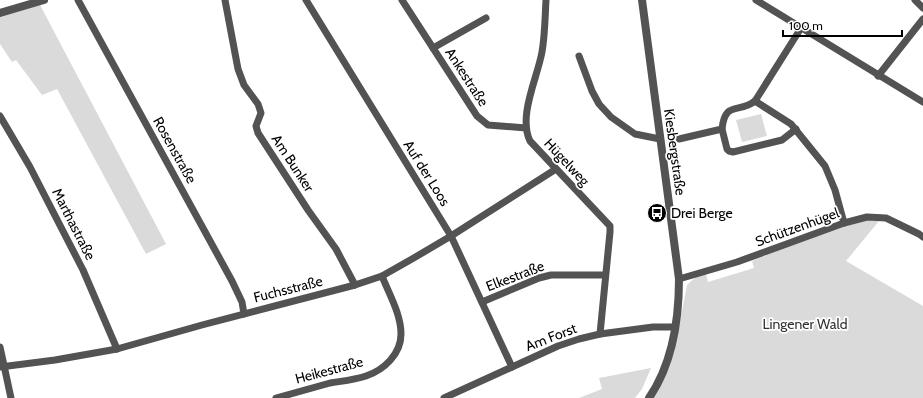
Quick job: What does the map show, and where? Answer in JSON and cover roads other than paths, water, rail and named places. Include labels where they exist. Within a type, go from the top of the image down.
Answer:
[{"type":"street","points":[[0,13],[44,0]]},
{"type":"street","name":"Rosenstraße","points":[[78,0],[232,281],[242,302],[244,314]]},
{"type":"street","name":"Am Bunker","points":[[225,0],[238,69],[244,85],[258,104],[260,113],[256,126],[258,133],[308,210],[336,249],[355,285]]},
{"type":"street","name":"Auf der Loos","points":[[306,0],[451,236],[512,367]]},
{"type":"street","name":"Ankestraße","points":[[402,0],[473,112],[481,120],[488,124],[526,128]]},
{"type":"street","points":[[526,128],[528,106],[542,53],[546,0]]},
{"type":"street","name":"Kiesbergstraße","points":[[642,0],[679,279],[679,305],[672,345],[666,365],[650,398]]},
{"type":"street","points":[[756,0],[878,76],[923,102]]},
{"type":"street","points":[[915,0],[923,8]]},
{"type":"street","name":"Ankestraße","points":[[433,48],[486,18]]},
{"type":"street","points":[[878,76],[923,19]]},
{"type":"street","points":[[796,129],[782,140],[733,152],[727,149],[722,129],[724,116],[728,112],[734,108],[750,105],[755,101],[801,28]]},
{"type":"street","points":[[579,56],[592,91],[599,104],[611,118],[635,134],[660,139]]},
{"type":"street","points":[[755,101],[791,124],[825,166],[835,190],[844,223]]},
{"type":"street","name":"Marthastraße","points":[[0,116],[30,167],[83,270],[117,349]]},
{"type":"street","name":"Hügelweg","points":[[526,128],[530,141],[610,226],[600,334]]},
{"type":"street","points":[[679,139],[722,129]]},
{"type":"street","name":"Fuchsstraße","points":[[2,367],[55,360],[117,349],[355,285],[382,276],[451,236],[556,169]]},
{"type":"street","name":"Schützenhügel","points":[[679,279],[737,262],[844,223],[867,217],[886,218],[923,237]]},
{"type":"street","name":"Elkestraße","points":[[482,302],[528,282],[551,275],[605,275]]},
{"type":"street","name":"Heikestraße","points":[[276,398],[330,383],[366,376],[386,365],[393,357],[399,346],[401,334],[399,319],[382,276]]},
{"type":"street","name":"Am Forst","points":[[444,398],[558,346],[579,339],[600,334],[653,327],[675,327]]},
{"type":"street","points":[[0,348],[2,367],[11,398]]},
{"type":"place","name":"Drei Berge","points":[[657,213]]},
{"type":"park label","name":"Lingener Wald","points":[[805,324]]}]
